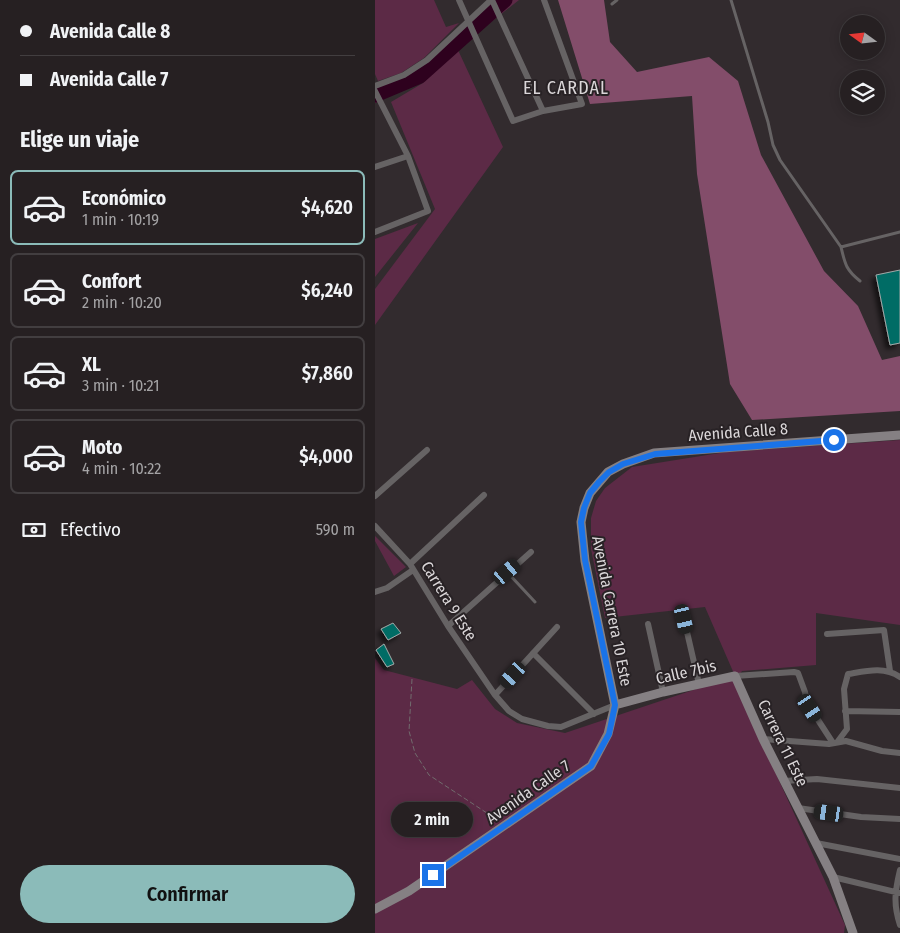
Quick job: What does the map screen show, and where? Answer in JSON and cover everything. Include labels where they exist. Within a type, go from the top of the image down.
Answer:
[{"type":"main road","name":"Avenida Calle 8","points":[[590,493],[609,472],[623,464],[655,454],[900,435]]},
{"type":"main road","name":"Avenida Carrera 10 Este","points":[[590,493],[581,522],[585,560],[615,705]]},
{"type":"main road","name":"Calle 7bis","points":[[615,705],[735,676]]},
{"type":"main road","name":"Carrera 11 Este","points":[[735,676],[763,739],[833,877],[853,933]]},
{"type":"main road","name":"Avenida Calle 7","points":[[375,909],[409,892],[591,766],[609,734],[615,705]]},
{"type":"street","points":[[459,0],[513,121],[543,111],[582,104],[544,0]]},
{"type":"street","points":[[375,86],[404,75],[427,60],[493,1],[543,111]]},
{"type":"street","points":[[375,91],[378,102],[407,156],[428,211],[375,232]]},
{"type":"street","points":[[375,167],[407,156]]},
{"type":"street","points":[[375,496],[427,450]]},
{"type":"street","points":[[375,592],[387,588],[411,567],[485,495]]},
{"type":"street","name":"Carrera 9 Este","points":[[375,526],[411,567],[448,626],[495,695],[509,711],[522,719],[548,726],[561,727],[594,714]]},
{"type":"street","points":[[448,626],[531,552]]},
{"type":"street","points":[[684,619],[699,684]]},
{"type":"street","points":[[648,624],[663,692]]},
{"type":"street","points":[[495,695],[557,627]]},
{"type":"street","points":[[827,634],[884,630],[889,671]]},
{"type":"street","points":[[533,653],[594,714],[615,705]]},
{"type":"street","points":[[835,742],[847,729],[844,689],[848,674],[873,669],[889,671],[899,676]]},
{"type":"street","points":[[735,676],[794,672],[798,674],[801,678],[807,703],[835,742]]},
{"type":"street","points":[[845,711],[900,712]]},
{"type":"street","points":[[763,739],[829,744],[846,741],[882,751],[900,753]]},
{"type":"street","points":[[784,781],[817,779],[900,788]]},
{"type":"street","points":[[798,808],[861,817],[900,819]]},
{"type":"street","points":[[816,843],[900,859]]},
{"type":"street","points":[[900,870],[897,892],[897,917],[900,925]]},
{"type":"street","points":[[833,877],[897,892]]},
{"type":"lane","points":[[612,4],[617,0]]},
{"type":"lane","points":[[731,0],[768,122],[773,145],[780,160],[841,247],[850,273],[860,281]]},
{"type":"lane","points":[[841,247],[900,232]]},
{"type":"lane","points":[[507,572],[535,602]]},
{"type":"path","points":[[412,679],[409,731],[415,753],[429,775],[505,825]]},
{"type":"shaded area","points":[[375,0],[434,0],[446,27],[459,23],[424,58],[401,73],[378,81],[375,74]]},
{"type":"shaded area","points":[[499,0],[519,0],[458,48],[423,81],[375,103],[375,91],[418,70]]},
{"type":"shaded area","points":[[558,0],[604,0],[610,42],[637,72],[709,57],[738,81],[761,155],[824,271],[858,306],[882,360],[900,356],[900,411],[752,420],[730,384],[697,174],[692,96],[590,104]]},
{"type":"shaded area","points":[[458,50],[503,147],[375,325],[375,289],[435,209],[391,102],[423,83]]},
{"type":"shaded area","points":[[418,223],[375,277],[375,239]]},
{"type":"shaded area","points":[[900,440],[900,625],[816,613],[816,665],[742,671],[734,682],[845,925],[844,933],[375,933],[375,658],[384,670],[457,689],[472,680],[495,709],[517,723],[565,733],[735,676],[705,607],[605,618],[591,549],[591,518],[596,501],[605,488],[632,467],[726,452]]},
{"type":"shaded area","points":[[375,536],[406,567],[394,576],[375,541]]},
{"type":"building","points":[[900,270],[900,343],[890,345],[876,275]]},
{"type":"building","points":[[393,623],[401,633],[388,640],[381,629]]},
{"type":"building","points":[[384,644],[394,664],[387,667],[376,650]]},
{"type":"waterway","points":[[375,95],[420,76],[505,0]]},
{"type":"district","name":"EL CARDAL","points":[[566,88]]},
{"type":"route","points":[[433,875],[591,766],[609,734],[615,705],[585,560],[581,522],[590,493],[599,482],[609,472],[623,464],[655,454],[834,440]]}]
